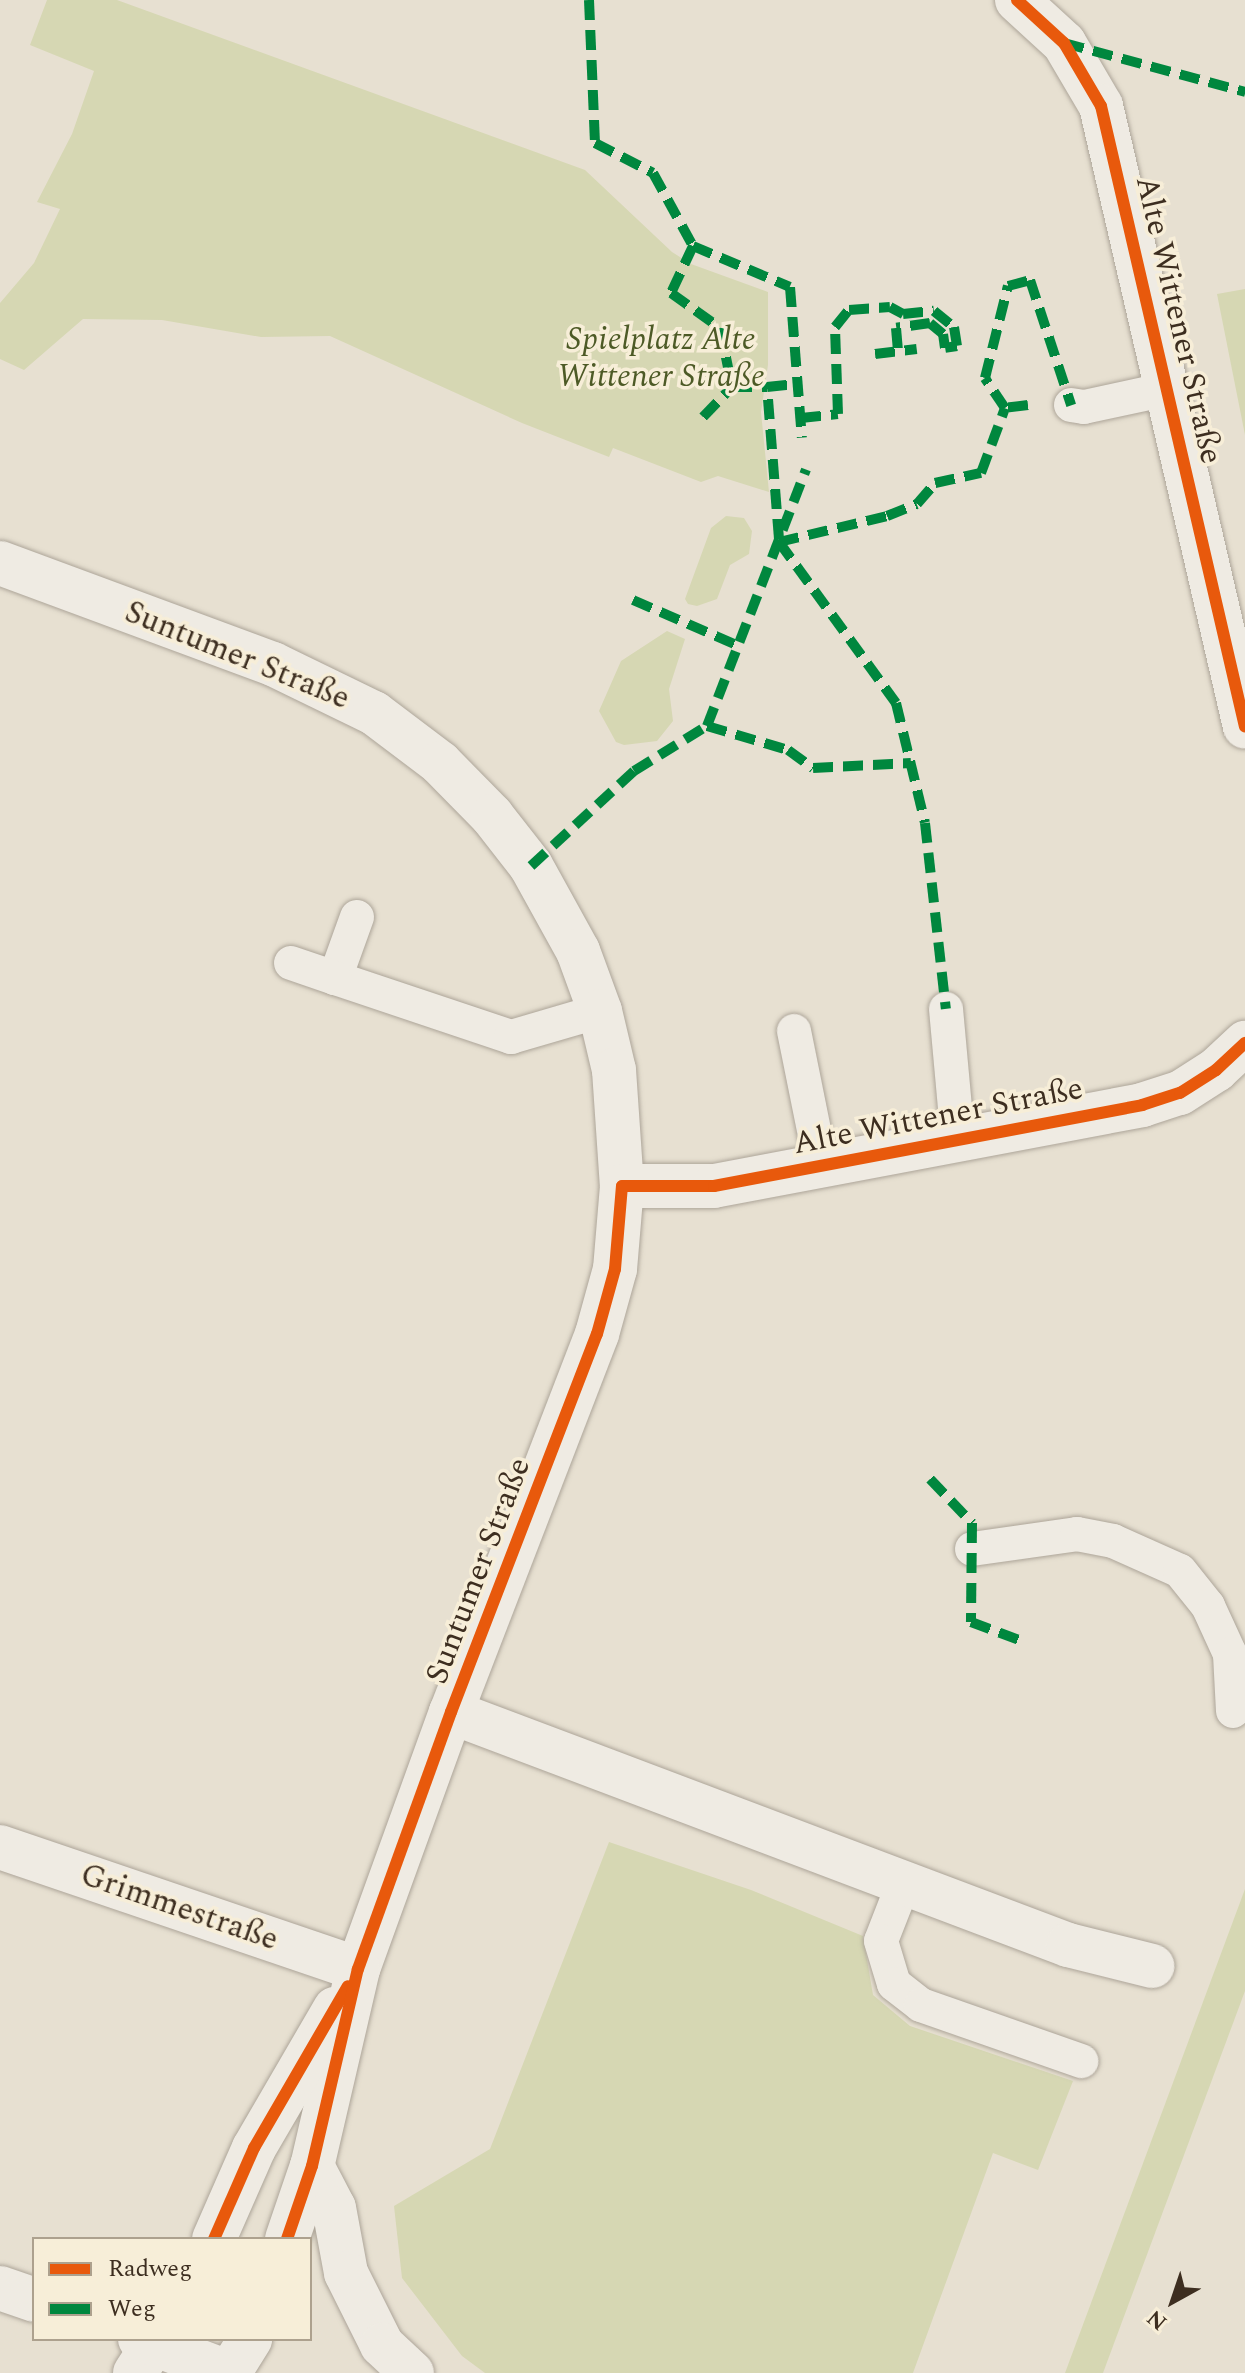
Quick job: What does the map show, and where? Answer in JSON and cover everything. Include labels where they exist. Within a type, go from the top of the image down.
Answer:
[{"type":"street","name":"Alte Wittener Straße","points":[[1017,0],[1064,43],[1101,106],[1245,727]]},
{"type":"street","name":"Suntumer Straße","points":[[0,563],[273,664],[374,713],[440,763],[492,816],[531,866],[578,951],[600,1011],[619,1110],[622,1186],[615,1269],[597,1334],[451,1712],[358,1969],[312,2166],[288,2237]]},
{"type":"street","name":"Alte Wittener Straße","points":[[622,1186],[714,1186],[1142,1105],[1180,1093],[1216,1070],[1245,1043]]},
{"type":"street","name":"Suntumer Straße","points":[[451,1712],[1068,1945],[1152,1966]]},
{"type":"street","name":"Grimmestraße","points":[[0,1847],[358,1969]]},
{"type":"street","name":"Suntumer Straße","points":[[215,2237],[254,2148],[358,1969]]},
{"type":"street","points":[[312,2166],[334,2208],[346,2273],[382,2345],[412,2373]]},
{"type":"street","points":[[0,2288],[32,2299]]},
{"type":"street","points":[[146,2349],[230,2373],[249,2341]]},
{"type":"lane","points":[[1071,405],[1084,407],[1168,389]]},
{"type":"lane","points":[[335,978],[357,917]]},
{"type":"lane","points":[[291,963],[511,1037],[600,1011]]},
{"type":"lane","points":[[946,1009],[958,1141]]},
{"type":"lane","points":[[794,1031],[821,1165]]},
{"type":"lane","points":[[972,1549],[1077,1534],[1113,1541],[1180,1571],[1208,1606],[1230,1654],[1233,1711]]},
{"type":"lane","points":[[904,1882],[881,1941],[894,1984],[921,2005],[1081,2061]]},
{"type":"green space","name":"Spielplatz Alte Wittener Straße","points":[[47,0],[117,0],[585,170],[672,252],[691,264],[768,292],[768,365],[761,412],[769,492],[718,476],[701,482],[613,448],[609,457],[522,423],[330,336],[261,337],[162,320],[83,319],[24,370],[0,359],[0,303],[34,263],[60,209],[37,202],[72,134],[94,71],[30,45]]},
{"type":"green space","points":[[1245,289],[1245,435],[1217,294]]},
{"type":"green space","points":[[726,516],[744,518],[752,531],[749,554],[730,565],[717,599],[697,606],[688,604],[685,599],[711,528]]},
{"type":"green space","points":[[667,631],[685,639],[669,689],[673,721],[657,741],[624,745],[616,742],[599,711],[621,661]]},
{"type":"green space","points":[[609,1842],[751,1890],[863,1936],[873,1995],[910,2026],[1073,2081],[1038,2170],[993,2153],[913,2373],[485,2373],[462,2356],[402,2278],[394,2206],[490,2149]]},
{"type":"green space","points":[[1245,1889],[1245,1991],[1103,2373],[1065,2373]]},
{"type":"marked path","points":[[589,0],[595,143],[653,173],[693,246],[790,287],[802,438]]},
{"type":"marked path","points":[[1064,43],[1245,92]]},
{"type":"marked path","points":[[693,246],[671,293],[720,328],[732,387],[767,387]]},
{"type":"marked path","points":[[1028,405],[1005,408],[985,378],[1008,286],[1030,280],[1071,405]]},
{"type":"marked path","points":[[801,418],[838,414],[835,327],[849,310],[890,307],[903,314],[934,311],[954,327],[957,346],[945,348],[943,334],[930,323],[896,328],[898,351]]},
{"type":"marked path","points":[[875,354],[917,349]]},
{"type":"marked path","points":[[779,539],[767,387],[798,384]]},
{"type":"marked path","points":[[703,417],[732,387]]},
{"type":"marked path","points":[[779,542],[887,516],[917,504],[935,483],[981,473],[1005,408]]},
{"type":"marked path","points":[[531,866],[634,771],[707,726],[806,469]]},
{"type":"marked path","points":[[779,542],[896,703],[925,823],[946,1009]]},
{"type":"marked path","points":[[633,600],[739,646]]},
{"type":"marked path","points":[[707,726],[788,750],[813,768],[911,763]]},
{"type":"marked path","points":[[930,1479],[972,1523],[971,1622],[1019,1640]]},
{"type":"cycle path","points":[[1017,0],[1064,43],[1101,106],[1245,727]]},
{"type":"cycle path","points":[[288,2237],[312,2166],[358,1969],[451,1712],[597,1334],[615,1269],[622,1186],[714,1186],[1142,1105],[1180,1093],[1216,1070],[1245,1043]]},
{"type":"cycle path","points":[[215,2237],[254,2148],[348,1986]]}]
